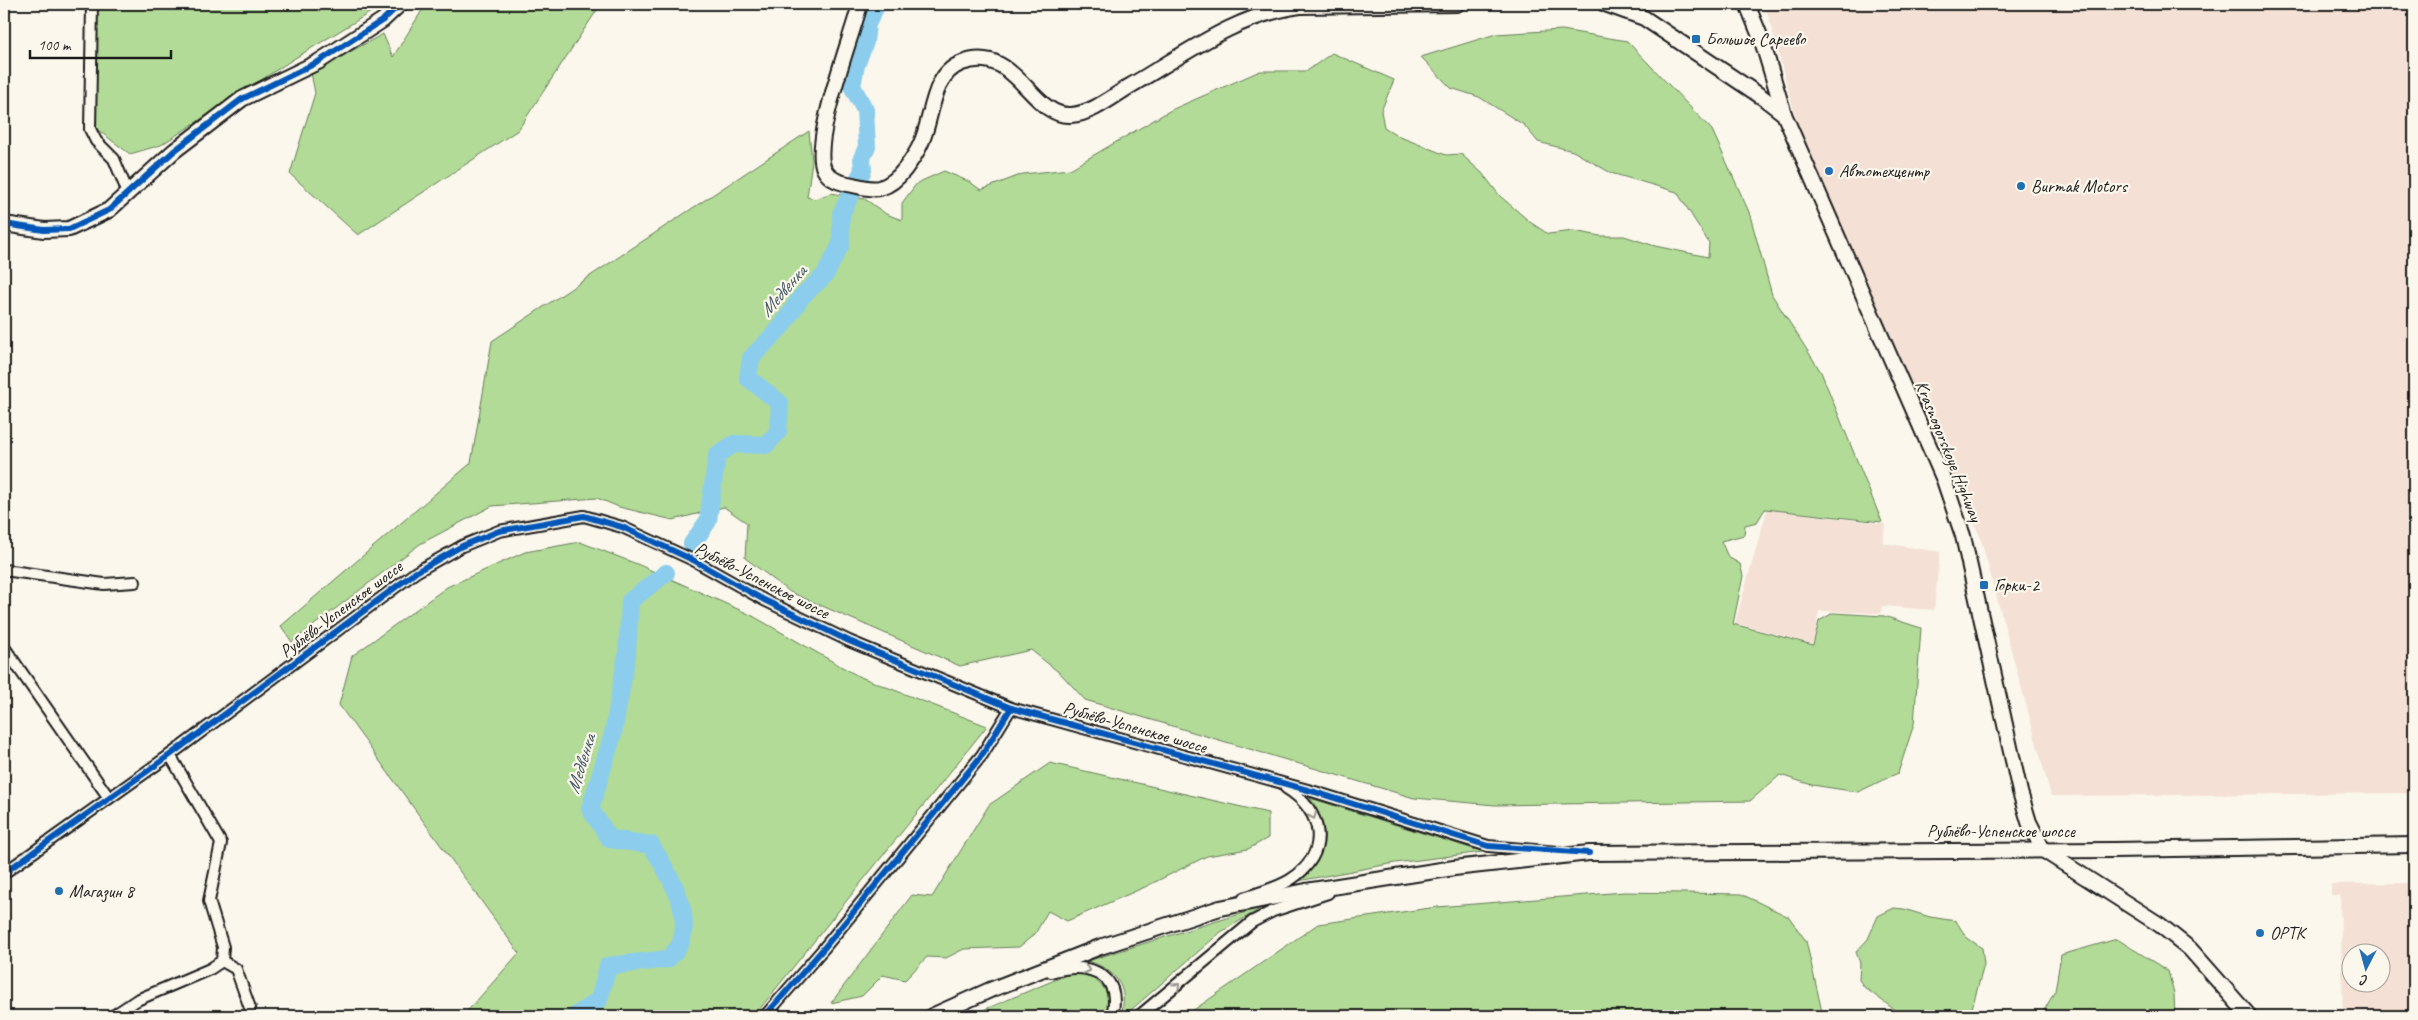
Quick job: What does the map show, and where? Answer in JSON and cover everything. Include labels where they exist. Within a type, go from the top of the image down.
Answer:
[{"type":"main road","points":[[4,224],[44,230],[69,229],[109,210],[174,151],[242,99],[318,62],[383,20],[400,4]]},
{"type":"main road","points":[[860,4],[823,137],[822,163],[825,171],[840,183],[869,188],[882,187],[894,181],[912,159],[922,143],[941,82],[950,70],[972,60],[997,64],[1013,73],[1044,105],[1057,114],[1070,115],[1096,107],[1224,31],[1252,17],[1278,9],[1300,6],[1457,4]]},
{"type":"main road","name":"Krasnogorskoye Highway","points":[[1605,4],[1644,18],[1762,97],[1784,114],[1944,480],[1963,536],[2020,792],[2030,822],[2043,850]]},
{"type":"main road","points":[[1748,4],[1762,41],[1784,114]]},
{"type":"main road","name":"Рублёво-Успенское шоссе","points":[[932,1016],[990,990],[1100,947],[1220,908],[1382,879],[1518,860],[1589,853],[2414,845]]},
{"type":"main road","points":[[2043,850],[2137,909],[2183,943],[2249,1016]]},
{"type":"street","points":[[92,4],[90,129],[96,141],[114,159],[128,193]]},
{"type":"street","name":"Рублёво-Успенское шоссе","points":[[4,873],[170,755],[416,572],[462,546],[498,531],[584,516],[622,527],[693,560],[764,600],[849,641],[1011,708],[1315,792],[1488,846],[1589,853]]},
{"type":"street","points":[[4,570],[104,584],[135,582]]},
{"type":"street","points":[[4,647],[109,798]]},
{"type":"street","points":[[765,1016],[824,948],[982,755],[1011,708]]},
{"type":"street","points":[[113,1016],[137,1000],[210,970],[222,961],[223,947],[209,901],[221,843],[170,755]]},
{"type":"street","points":[[1220,908],[1290,880],[1312,857],[1318,843],[1318,828],[1313,812],[1300,796],[1279,783]]},
{"type":"street","points":[[1139,1016],[1252,922],[1308,898],[1382,879]]},
{"type":"street","points":[[222,961],[236,969],[250,1008]]},
{"type":"street","points":[[990,990],[1066,968],[1075,967],[1093,970],[1107,980],[1111,987],[1114,1001],[1112,1016]]},
{"type":"shaded area","points":[[1765,4],[2414,4],[2414,793],[2051,796],[1980,536],[1803,144]]},
{"type":"shaded area","points":[[1767,510],[1885,524],[1883,543],[1940,552],[1934,610],[1882,606],[1881,613],[1819,611],[1813,644],[1735,623]]},
{"type":"shaded area","points":[[2414,883],[2414,1016],[2343,1016],[2342,992],[2390,992],[2390,942],[2341,942],[2340,895],[2331,895],[2331,884]]},
{"type":"green space","points":[[94,4],[384,4],[292,60],[161,145],[130,154],[95,128]]},
{"type":"green space","points":[[426,4],[601,4],[518,130],[358,235],[290,174],[315,93],[311,73],[383,34],[393,57]]},
{"type":"green space","points":[[1562,30],[1627,41],[1712,130],[1749,212],[1772,295],[1821,372],[1882,522],[1765,509],[1757,522],[1745,525],[1744,535],[1721,541],[1728,557],[1740,564],[1743,576],[1733,624],[1813,645],[1819,621],[1833,613],[1884,616],[1921,628],[1914,724],[1898,773],[1858,792],[1812,785],[1780,775],[1750,801],[1495,805],[1414,798],[1085,700],[1062,675],[1031,650],[960,666],[790,592],[745,558],[747,523],[724,507],[673,520],[619,507],[597,498],[492,506],[420,544],[292,642],[281,626],[471,463],[492,341],[809,131],[812,161],[807,197],[815,199],[831,193],[865,199],[886,214],[902,220],[902,203],[917,183],[944,171],[970,182],[981,190],[1023,174],[1070,169],[1171,110],[1260,71],[1307,71],[1332,53],[1394,80],[1381,111],[1384,127],[1400,137],[1446,155],[1461,154],[1483,174],[1500,196],[1530,222],[1548,234],[1574,231],[1600,236],[1624,236],[1655,246],[1708,257],[1709,243],[1677,192],[1611,173],[1573,151],[1538,142],[1524,125],[1479,97],[1451,88],[1421,57],[1496,34]]},
{"type":"green space","points":[[580,542],[637,564],[751,615],[858,676],[987,726],[754,1016],[463,1016],[519,953],[339,705],[352,656],[447,587],[525,552]]},
{"type":"green space","points":[[1050,763],[1268,813],[1268,838],[1248,849],[1207,856],[1145,887],[1067,921],[1048,911],[1035,934],[1019,947],[964,949],[946,958],[927,957],[905,980],[883,975],[862,996],[831,1003],[912,895],[932,897],[989,805]]},
{"type":"green space","points":[[1310,798],[1483,852],[1395,863],[1298,881],[1316,862],[1324,842],[1322,821]]},
{"type":"green space","points":[[1624,892],[1741,894],[1789,917],[1806,941],[1823,1016],[1185,1016],[1318,924],[1437,907]]},
{"type":"green space","points":[[1263,907],[1221,932],[1124,1016],[1120,1016],[1123,997],[1122,988],[1118,981],[1105,969],[1087,961]]},
{"type":"green space","points":[[1894,908],[1956,921],[1966,937],[1982,948],[1984,965],[1972,1008],[1951,1016],[1903,1016],[1865,988],[1859,980],[1860,963],[1856,952],[1868,939],[1878,916]]},
{"type":"green space","points":[[2117,939],[2168,971],[2174,994],[2175,1016],[2041,1016],[2055,991],[2061,955]]},
{"type":"green space","points":[[1069,974],[1087,976],[1101,984],[1108,998],[1106,1016],[969,1016]]},
{"type":"waterway","name":"Медвенка","points":[[692,544],[708,521],[717,455],[734,444],[766,445],[778,432],[780,403],[748,378],[751,358],[782,326],[802,296],[825,275],[841,244],[841,214],[863,170],[862,158],[867,147],[865,110],[852,86],[856,65],[865,42],[867,24],[877,4]]},
{"type":"waterway","name":"Медвенка","points":[[575,1016],[599,1000],[608,966],[668,959],[679,946],[683,932],[684,919],[677,892],[651,845],[610,839],[590,809],[613,734],[627,654],[630,601],[666,573]]},
{"type":"cycle path","points":[[4,224],[44,230],[69,229],[109,210],[174,151],[242,99],[318,62],[383,20],[400,4]]},
{"type":"cycle path","points":[[4,873],[170,755],[416,572],[462,546],[499,531],[584,516],[622,527],[693,560],[764,600],[849,641],[1011,708],[1315,792],[1488,846],[1589,853]]},
{"type":"cycle path","points":[[765,1016],[824,948],[982,755],[1011,708]]},
{"type":"place","name":"Большое Сареево","points":[[1696,39]]},
{"type":"place","name":"Автотехцентр","points":[[1829,171]]},
{"type":"place","name":"Burmak Motors","points":[[2021,186]]},
{"type":"place","name":"Горки-2","points":[[1984,585]]},
{"type":"place","name":"Магазин 8","points":[[59,891]]},
{"type":"place","name":"ОРТК","points":[[2260,933]]}]
